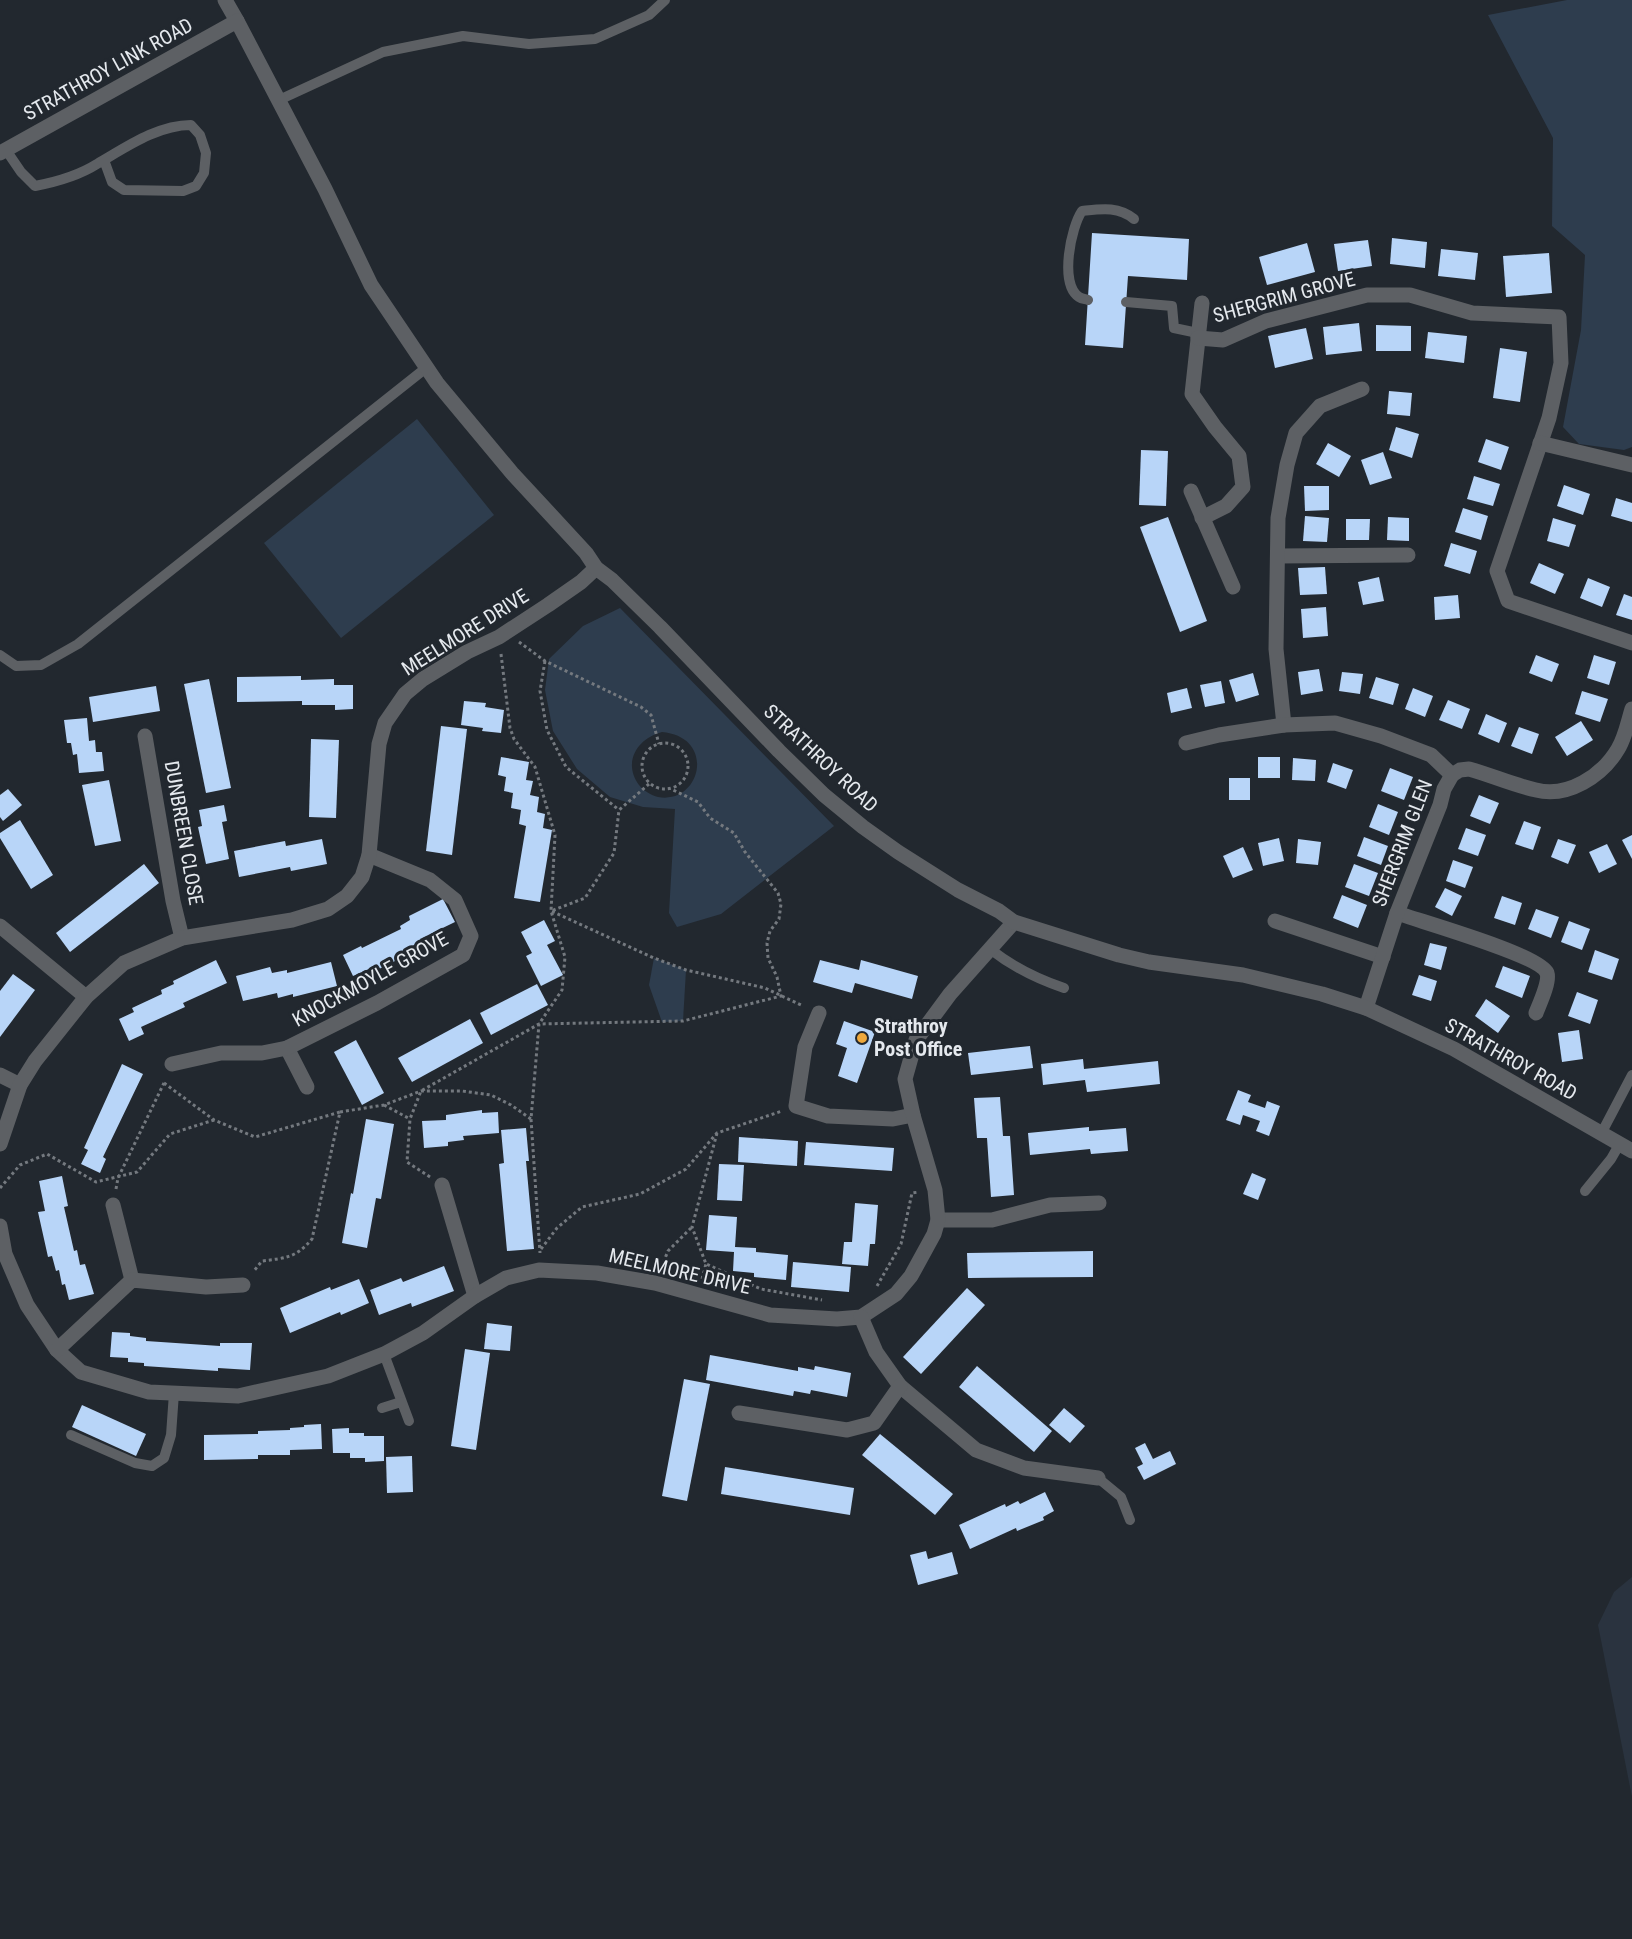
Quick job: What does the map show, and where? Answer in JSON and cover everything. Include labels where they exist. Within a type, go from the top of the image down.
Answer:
[{"type":"street","name":"STRATHROY ROAD","points":[[225,0],[325,189],[371,285],[437,383],[512,473],[586,553],[596,568],[612,580],[660,627],[824,795],[863,827],[957,890],[999,911],[1014,922],[1083,945],[1139,960],[1243,975],[1322,994],[1366,1008],[1454,1049],[1626,1148]]},
{"type":"street","name":"STRATHROY LINK ROAD","points":[[3,151],[237,21]]},
{"type":"street","name":"SHERGRIM GROVE","points":[[1198,338],[1223,340],[1266,321],[1367,295],[1410,295],[1472,313],[1559,317],[1561,363],[1549,418],[1540,443]]},
{"type":"street","name":"SHERGRIM GROVE","points":[[1202,303],[1192,394],[1239,456],[1243,487],[1226,506],[1202,518]]},
{"type":"street","points":[[1284,725],[1275,649],[1278,518],[1287,465],[1296,433],[1320,406],[1362,389]]},
{"type":"street","points":[[1632,465],[1540,443],[1497,571],[1508,601],[1632,643]]},
{"type":"street","points":[[1191,491],[1233,587]]},
{"type":"street","points":[[1278,556],[1408,555]]},
{"type":"street","name":"MEELMORE DRIVE","points":[[0,1144],[20,1084],[35,1061],[86,997],[124,963],[182,938],[292,920],[328,909],[347,896],[362,877],[369,855],[379,744],[392,711],[405,694],[423,679],[467,652],[502,635],[573,588],[596,568]]},
{"type":"street","name":"SHERGRIM GLEN","points":[[1366,1008],[1397,913],[1437,813],[1444,789],[1452,775],[1460,770],[1469,769],[1537,790],[1555,792],[1574,787],[1592,778],[1608,764],[1619,748],[1632,709]]},
{"type":"street","points":[[1186,743],[1219,735],[1284,725],[1335,723],[1381,736],[1431,755],[1452,775]]},
{"type":"street","name":"DUNBREEN CLOSE","points":[[145,736],[173,901],[182,938]]},
{"type":"street","name":"KNOCKMOYLE GROVE","points":[[172,1064],[221,1053],[262,1053],[287,1048],[377,1003],[463,955],[471,936],[455,900],[430,880],[369,855]]},
{"type":"street","points":[[1397,913],[1512,952],[1539,964],[1547,971],[1548,978],[1536,1013]]},
{"type":"street","points":[[1275,921],[1383,957]]},
{"type":"street","name":"MEELMORE DRIVE","points":[[0,1226],[5,1254],[27,1305],[57,1350],[81,1372],[149,1392],[238,1396],[328,1376],[384,1354],[423,1333],[475,1296],[506,1278],[539,1270],[597,1273],[655,1283],[770,1316],[837,1319],[861,1317],[896,1294],[904,1285],[928,1244],[938,1220],[935,1190],[905,1079],[916,1040],[950,994],[1014,922]]},
{"type":"street","points":[[0,926],[86,997]]},
{"type":"street","points":[[819,1013],[805,1047],[796,1106],[828,1116],[893,1119],[913,1115]]},
{"type":"street","name":"KNOCKMOYLE GROVE","points":[[287,1048],[307,1087]]},
{"type":"street","points":[[0,1075],[20,1084]]},
{"type":"street","points":[[441,1185],[475,1296]]},
{"type":"street","points":[[938,1220],[992,1220],[1050,1205],[1099,1203]]},
{"type":"street","points":[[113,1205],[132,1280]]},
{"type":"street","points":[[57,1350],[132,1280],[206,1287],[243,1285]]},
{"type":"street","points":[[861,1317],[876,1352],[900,1386],[976,1450],[1024,1468],[1098,1478]]},
{"type":"street","points":[[739,1413],[847,1431],[874,1423],[900,1386]]},
{"type":"lane","points":[[279,100],[383,52],[463,36],[530,44],[595,39],[649,15],[666,0]]},
{"type":"lane","points":[[3,151],[35,186],[56,183],[175,124],[191,124],[200,135],[206,153],[204,173],[196,186],[183,191],[124,190],[112,182],[104,160]]},
{"type":"lane","points":[[1088,300],[1078,297],[1072,288],[1068,264],[1075,221],[1082,211],[1096,210],[1124,210],[1134,219]]},
{"type":"lane","points":[[1126,302],[1172,306],[1174,328],[1193,332],[1198,338]]},
{"type":"lane","points":[[0,655],[16,666],[41,665],[78,644],[426,368]]},
{"type":"lane","points":[[990,949],[1029,974],[1064,988]]},
{"type":"lane","points":[[1600,1134],[1632,1075]]},
{"type":"lane","points":[[1585,1191],[1611,1159],[1626,1148]]},
{"type":"lane","points":[[384,1354],[409,1421]]},
{"type":"lane","points":[[71,1435],[135,1463],[152,1466],[164,1458],[171,1435],[174,1393]]},
{"type":"lane","points":[[382,1408],[401,1401]]},
{"type":"lane","points":[[1098,1478],[1121,1497],[1130,1520]]},
{"type":"path","points":[[502,635],[545,661],[640,707],[651,715],[659,744]]},
{"type":"path","points":[[165,1083],[214,1120],[255,1137],[340,1112],[384,1105],[421,1091],[539,1024],[561,990],[564,975],[565,957],[551,911],[555,835],[535,767],[514,739],[510,728],[502,635]]},
{"type":"path","points":[[545,661],[540,691],[547,730],[566,767],[619,810]]},
{"type":"path","points":[[671,789],[683,781],[687,774],[687,759],[679,747],[672,744],[659,744],[649,749],[641,763],[642,771],[650,784],[656,788],[671,789],[698,802],[710,818],[734,833],[745,852],[778,893],[781,904],[779,918],[770,932],[767,943],[768,958],[777,977],[781,996]]},
{"type":"path","points":[[551,911],[585,898],[614,853],[619,810],[650,784]]},
{"type":"path","points":[[551,911],[654,958],[686,970],[765,988],[819,1013]]},
{"type":"path","points":[[539,1024],[683,1022],[781,996]]},
{"type":"path","points":[[539,1024],[531,1119],[540,1251],[539,1270]]},
{"type":"path","points":[[113,1205],[118,1178],[165,1083],[172,1064]]},
{"type":"path","points":[[421,1091],[462,1091],[491,1095],[531,1119]]},
{"type":"path","points":[[421,1091],[411,1119],[407,1162],[441,1185]]},
{"type":"path","points":[[384,1105],[411,1119]]},
{"type":"path","points":[[540,1251],[557,1228],[582,1207],[640,1194],[686,1169],[717,1133],[796,1106]]},
{"type":"path","points":[[243,1285],[262,1261],[287,1258],[302,1250],[312,1239],[340,1112]]},
{"type":"path","points":[[0,1188],[20,1166],[47,1154],[96,1182],[137,1172],[170,1134],[214,1120]]},
{"type":"path","points":[[655,1283],[668,1251],[692,1227],[717,1133]]},
{"type":"path","points":[[873,1293],[901,1244],[912,1193],[935,1190]]},
{"type":"path","points":[[692,1227],[706,1264],[761,1289],[829,1301]]},
{"type":"shaded area","points":[[1567,0],[1632,0],[1632,447],[1624,450],[1579,444],[1563,427],[1581,330],[1585,255],[1552,226],[1553,138],[1488,15]]},
{"type":"shaded area","points":[[417,419],[494,515],[341,638],[264,543]]},
{"type":"shaded area","points":[[620,608],[834,826],[721,914],[677,927],[669,913],[675,809],[643,807],[610,797],[577,769],[553,731],[545,690],[549,659],[583,626]],"holes":[[[662,732],[679,737],[691,745],[696,757],[697,769],[693,781],[684,791],[673,797],[658,797],[650,794],[639,785],[634,776],[632,760],[635,752],[653,735]]]},
{"type":"shaded area","points":[[654,958],[686,970],[683,1021],[662,1022],[649,985]]},
{"type":"shaded area","points":[[1632,1577],[1632,1797],[1598,1625],[1614,1592]]},
{"type":"building","points":[[1092,233],[1189,239],[1187,280],[1128,276],[1123,348],[1085,345]]},
{"type":"building","points":[[1392,238],[1427,242],[1425,268],[1390,264]]},
{"type":"building","points":[[1368,240],[1372,266],[1338,271],[1334,244]]},
{"type":"building","points":[[1307,243],[1315,272],[1267,285],[1259,257]]},
{"type":"building","points":[[1441,249],[1478,253],[1475,280],[1438,276]]},
{"type":"building","points":[[1549,253],[1552,293],[1506,297],[1503,256]]},
{"type":"building","points":[[1359,323],[1362,351],[1326,355],[1323,327]]},
{"type":"building","points":[[1376,325],[1411,326],[1411,351],[1376,351]]},
{"type":"building","points":[[1306,328],[1313,359],[1275,368],[1268,336]]},
{"type":"building","points":[[1428,332],[1467,336],[1464,363],[1425,358]]},
{"type":"building","points":[[1500,348],[1527,352],[1520,402],[1493,398]]},
{"type":"building","points":[[1389,391],[1412,393],[1410,416],[1387,414]]},
{"type":"building","points":[[1396,427],[1419,434],[1412,458],[1389,450]]},
{"type":"building","points":[[1486,439],[1509,447],[1501,470],[1478,462]]},
{"type":"building","points":[[1328,443],[1351,456],[1339,477],[1316,464]]},
{"type":"building","points":[[1141,450],[1168,451],[1166,506],[1139,505]]},
{"type":"building","points":[[1383,452],[1392,478],[1370,485],[1361,460]]},
{"type":"building","points":[[1474,476],[1500,484],[1493,506],[1467,499]]},
{"type":"building","points":[[1564,485],[1590,494],[1583,515],[1557,506]]},
{"type":"building","points":[[1304,486],[1329,486],[1329,510],[1305,511]]},
{"type":"building","points":[[1616,498],[1632,503],[1632,522],[1611,516]]},
{"type":"building","points":[[1463,508],[1488,516],[1481,540],[1455,532]]},
{"type":"building","points":[[1305,516],[1329,518],[1327,542],[1303,541]]},
{"type":"building","points":[[1168,517],[1207,621],[1180,632],[1140,527]]},
{"type":"building","points":[[1388,517],[1409,518],[1409,541],[1387,540]]},
{"type":"building","points":[[1553,518],[1576,525],[1569,547],[1547,541]]},
{"type":"building","points":[[1346,519],[1370,519],[1369,540],[1346,540]]},
{"type":"building","points":[[1451,543],[1477,551],[1470,574],[1444,566]]},
{"type":"building","points":[[1539,563],[1564,574],[1555,594],[1530,583]]},
{"type":"building","points":[[1325,567],[1327,594],[1300,595],[1298,568]]},
{"type":"building","points":[[1379,577],[1384,601],[1363,605],[1358,582]]},
{"type":"building","points":[[1588,578],[1610,587],[1602,607],[1580,598]]},
{"type":"building","points":[[1624,594],[1632,597],[1632,620],[1616,615]]},
{"type":"building","points":[[1458,595],[1460,618],[1435,620],[1434,597]]},
{"type":"building","points":[[1326,607],[1328,636],[1303,638],[1301,609]]},
{"type":"building","points":[[1536,655],[1559,664],[1552,682],[1529,673]]},
{"type":"building","points":[[1594,655],[1616,662],[1609,685],[1587,678]]},
{"type":"building","points":[[1319,669],[1323,691],[1301,695],[1298,672]]},
{"type":"building","points":[[1342,672],[1363,674],[1360,694],[1339,691]]},
{"type":"building","points":[[1253,673],[1259,695],[1236,702],[1229,680]]},
{"type":"building","points":[[301,676],[301,680],[334,679],[334,685],[353,685],[353,709],[335,710],[335,705],[302,705],[302,701],[237,702],[237,677]]},
{"type":"building","points":[[1376,677],[1399,684],[1393,705],[1369,698]]},
{"type":"building","points":[[209,679],[231,788],[206,793],[184,684]]},
{"type":"building","points":[[1221,681],[1225,703],[1205,707],[1200,685]]},
{"type":"building","points":[[156,686],[160,711],[93,722],[89,697]]},
{"type":"building","points":[[1187,688],[1192,708],[1171,713],[1167,693]]},
{"type":"building","points":[[1413,688],[1433,696],[1425,717],[1405,709]]},
{"type":"building","points":[[1582,691],[1608,699],[1600,722],[1575,714]]},
{"type":"building","points":[[1448,700],[1470,709],[1462,729],[1439,720]]},
{"type":"building","points":[[464,701],[486,703],[485,707],[504,710],[501,733],[461,725]]},
{"type":"building","points":[[1486,714],[1507,723],[1499,743],[1478,734]]},
{"type":"building","points":[[87,718],[89,741],[95,740],[96,752],[102,752],[104,771],[79,773],[77,754],[73,755],[71,743],[67,743],[64,720]]},
{"type":"building","points":[[1581,721],[1593,740],[1567,756],[1555,737]]},
{"type":"building","points":[[441,726],[467,729],[452,855],[426,851]]},
{"type":"building","points":[[1519,727],[1539,734],[1532,754],[1511,746]]},
{"type":"building","points":[[311,739],[339,740],[336,818],[309,817]]},
{"type":"building","points":[[501,757],[529,762],[526,780],[533,781],[530,795],[539,797],[537,812],[545,814],[543,828],[552,830],[540,902],[514,898],[526,826],[519,824],[521,810],[511,808],[513,793],[504,791],[506,777],[498,775]]},
{"type":"building","points":[[1258,757],[1280,757],[1280,778],[1258,778]]},
{"type":"building","points":[[1293,758],[1316,760],[1315,781],[1292,780]]},
{"type":"building","points":[[1333,763],[1353,770],[1346,789],[1327,782]]},
{"type":"building","points":[[1390,768],[1413,777],[1404,800],[1381,791]]},
{"type":"building","points":[[1229,778],[1250,778],[1250,800],[1229,800]]},
{"type":"building","points":[[109,780],[121,841],[95,846],[82,785]]},
{"type":"building","points":[[8,789],[22,805],[3,821],[0,817],[0,795]]},
{"type":"building","points":[[1479,795],[1499,803],[1490,824],[1470,816]]},
{"type":"building","points":[[1378,804],[1398,812],[1389,835],[1369,827]]},
{"type":"building","points":[[224,805],[227,821],[222,822],[229,859],[206,864],[198,827],[202,826],[199,810]]},
{"type":"building","points":[[20,820],[53,875],[31,889],[0,838],[0,833]]},
{"type":"building","points":[[1524,821],[1541,827],[1533,850],[1515,844]]},
{"type":"building","points":[[1466,828],[1486,835],[1478,856],[1458,849]]},
{"type":"building","points":[[1632,835],[1632,859],[1622,840]]},
{"type":"building","points":[[1364,837],[1388,846],[1381,865],[1357,856]]},
{"type":"building","points":[[1279,838],[1284,861],[1263,866],[1258,843]]},
{"type":"building","points":[[322,839],[327,864],[291,871],[290,867],[239,877],[234,851],[285,841],[286,846]]},
{"type":"building","points":[[1298,839],[1321,842],[1318,865],[1296,863]]},
{"type":"building","points":[[1558,839],[1576,845],[1568,864],[1551,857]]},
{"type":"building","points":[[1607,844],[1617,864],[1599,873],[1589,852]]},
{"type":"building","points":[[1243,847],[1253,870],[1233,878],[1223,856]]},
{"type":"building","points":[[1453,860],[1473,867],[1465,888],[1446,881]]},
{"type":"building","points":[[144,864],[159,883],[70,952],[56,933]]},
{"type":"building","points":[[1354,864],[1378,873],[1369,896],[1345,887]]},
{"type":"building","points":[[1445,888],[1462,896],[1452,916],[1435,907]]},
{"type":"building","points":[[1342,895],[1367,905],[1358,928],[1333,918]]},
{"type":"building","points":[[1502,896],[1522,903],[1515,925],[1494,918]]},
{"type":"building","points":[[443,899],[455,922],[420,939],[421,942],[410,947],[413,952],[373,972],[371,968],[353,976],[343,955],[401,929],[400,926],[410,920],[409,916]]},
{"type":"building","points":[[1536,909],[1559,917],[1551,938],[1528,929]]},
{"type":"building","points":[[544,920],[555,941],[547,945],[563,975],[541,986],[526,956],[532,953],[521,932]]},
{"type":"building","points":[[1569,921],[1590,929],[1582,950],[1561,942]]},
{"type":"building","points":[[1430,943],[1447,947],[1441,970],[1424,965]]},
{"type":"building","points":[[1595,950],[1619,959],[1612,980],[1588,972]]},
{"type":"building","points":[[216,960],[227,983],[183,1003],[185,1007],[141,1027],[144,1034],[129,1041],[119,1019],[134,1012],[132,1008],[162,994],[161,990],[174,984],[173,981]]},
{"type":"building","points":[[820,960],[859,970],[861,960],[918,976],[912,999],[855,983],[852,993],[813,982]]},
{"type":"building","points":[[331,962],[337,986],[293,997],[293,994],[278,998],[277,993],[243,1001],[236,976],[270,967],[272,973],[287,970],[287,973]]},
{"type":"building","points":[[1503,966],[1530,976],[1522,998],[1495,987]]},
{"type":"building","points":[[13,974],[35,990],[0,1037],[0,991]]},
{"type":"building","points":[[1419,975],[1437,981],[1431,1001],[1412,995]]},
{"type":"building","points":[[537,984],[548,1005],[491,1035],[480,1013]]},
{"type":"building","points":[[1577,992],[1598,1000],[1590,1024],[1568,1016]]},
{"type":"building","points":[[1486,999],[1510,1016],[1498,1033],[1475,1016]]},
{"type":"building","points":[[470,1019],[483,1043],[412,1082],[398,1058]]},
{"type":"building","points":[[844,1021],[875,1032],[857,1083],[838,1076],[847,1048],[836,1044]]},
{"type":"building","points":[[1579,1030],[1583,1059],[1562,1062],[1558,1033]]},
{"type":"building","points":[[356,1040],[384,1093],[362,1105],[334,1052]]},
{"type":"building","points":[[1030,1046],[1033,1068],[971,1075],[968,1053]]},
{"type":"building","points":[[1083,1059],[1084,1069],[1158,1061],[1160,1084],[1087,1092],[1085,1080],[1043,1085],[1041,1064]]},
{"type":"building","points":[[122,1064],[143,1074],[103,1157],[106,1159],[100,1173],[81,1164],[88,1150],[84,1148]]},
{"type":"building","points":[[1238,1090],[1251,1095],[1248,1102],[1265,1108],[1267,1101],[1280,1106],[1269,1136],[1256,1131],[1260,1121],[1243,1115],[1240,1125],[1226,1120]]},
{"type":"building","points":[[1000,1097],[1003,1136],[1010,1136],[1014,1195],[991,1197],[987,1138],[977,1138],[974,1098]]},
{"type":"building","points":[[482,1110],[482,1113],[498,1112],[499,1133],[463,1136],[464,1140],[448,1142],[448,1146],[424,1148],[422,1121],[446,1120],[446,1115]]},
{"type":"building","points":[[366,1119],[394,1124],[381,1199],[376,1198],[367,1248],[342,1243]]},
{"type":"building","points":[[1089,1127],[1089,1131],[1126,1128],[1128,1151],[1091,1154],[1090,1149],[1030,1155],[1028,1133]]},
{"type":"building","points":[[526,1128],[529,1161],[526,1161],[534,1249],[507,1251],[499,1164],[504,1163],[501,1130]]},
{"type":"building","points":[[739,1137],[798,1141],[797,1166],[738,1162]]},
{"type":"building","points":[[806,1142],[894,1148],[892,1171],[804,1165]]},
{"type":"building","points":[[719,1164],[744,1165],[742,1201],[717,1200]]},
{"type":"building","points":[[1252,1173],[1266,1179],[1258,1200],[1243,1194]]},
{"type":"building","points":[[62,1176],[68,1206],[64,1207],[74,1251],[77,1250],[80,1265],[85,1264],[94,1294],[69,1300],[65,1284],[62,1285],[59,1270],[56,1271],[52,1256],[48,1257],[38,1212],[45,1211],[39,1181]]},
{"type":"building","points":[[855,1203],[878,1205],[875,1244],[870,1244],[868,1266],[842,1264],[844,1242],[852,1242]]},
{"type":"building","points":[[709,1215],[737,1217],[735,1247],[756,1248],[756,1252],[788,1255],[786,1280],[754,1277],[754,1273],[733,1271],[734,1252],[706,1250]]},
{"type":"building","points":[[1093,1251],[1093,1277],[968,1278],[967,1253]]},
{"type":"building","points":[[793,1262],[851,1267],[849,1292],[791,1287]]},
{"type":"building","points":[[444,1266],[454,1291],[412,1307],[411,1303],[379,1315],[370,1290],[401,1278],[403,1282]]},
{"type":"building","points":[[359,1279],[369,1303],[341,1315],[340,1312],[290,1333],[280,1308],[330,1287],[331,1290]]},
{"type":"building","points":[[967,1288],[985,1305],[921,1374],[903,1357]]},
{"type":"building","points":[[487,1323],[512,1326],[510,1351],[484,1349]]},
{"type":"building","points":[[112,1332],[130,1333],[130,1336],[146,1338],[146,1341],[220,1346],[220,1343],[252,1343],[250,1370],[218,1368],[218,1371],[144,1366],[144,1363],[128,1362],[128,1358],[110,1357]]},
{"type":"building","points":[[465,1349],[490,1353],[476,1450],[451,1446]]},
{"type":"building","points":[[710,1355],[798,1371],[798,1367],[814,1370],[815,1366],[851,1373],[847,1397],[811,1390],[810,1394],[794,1391],[793,1396],[706,1380]]},
{"type":"building","points":[[977,1366],[1052,1431],[1034,1452],[959,1387]]},
{"type":"building","points":[[684,1379],[710,1384],[687,1501],[662,1496]]},
{"type":"building","points":[[82,1405],[146,1434],[136,1456],[72,1427]]},
{"type":"building","points":[[1064,1408],[1085,1426],[1070,1443],[1049,1425]]},
{"type":"building","points":[[321,1424],[322,1449],[290,1450],[290,1455],[258,1455],[258,1459],[204,1460],[204,1435],[258,1434],[258,1431],[290,1430],[290,1428],[304,1427],[304,1425]]},
{"type":"building","points":[[349,1428],[349,1433],[384,1436],[384,1461],[365,1462],[365,1458],[350,1458],[350,1453],[333,1453],[332,1429]]},
{"type":"building","points":[[880,1434],[953,1494],[935,1515],[862,1455]]},
{"type":"building","points":[[1145,1443],[1153,1459],[1170,1451],[1176,1464],[1144,1480],[1137,1467],[1143,1464],[1135,1448]]},
{"type":"building","points":[[412,1456],[413,1492],[387,1493],[386,1457]]},
{"type":"building","points":[[725,1467],[854,1488],[850,1515],[721,1494]]},
{"type":"building","points":[[1045,1492],[1054,1511],[1043,1517],[1044,1520],[1017,1531],[1016,1528],[970,1549],[959,1525],[1005,1504],[1006,1507],[1018,1501],[1020,1504]]},
{"type":"building","points":[[926,1551],[928,1559],[952,1552],[958,1574],[918,1585],[910,1555]]},
{"type":"place","name":"Strathroy Post Office","points":[[862,1038]]}]
